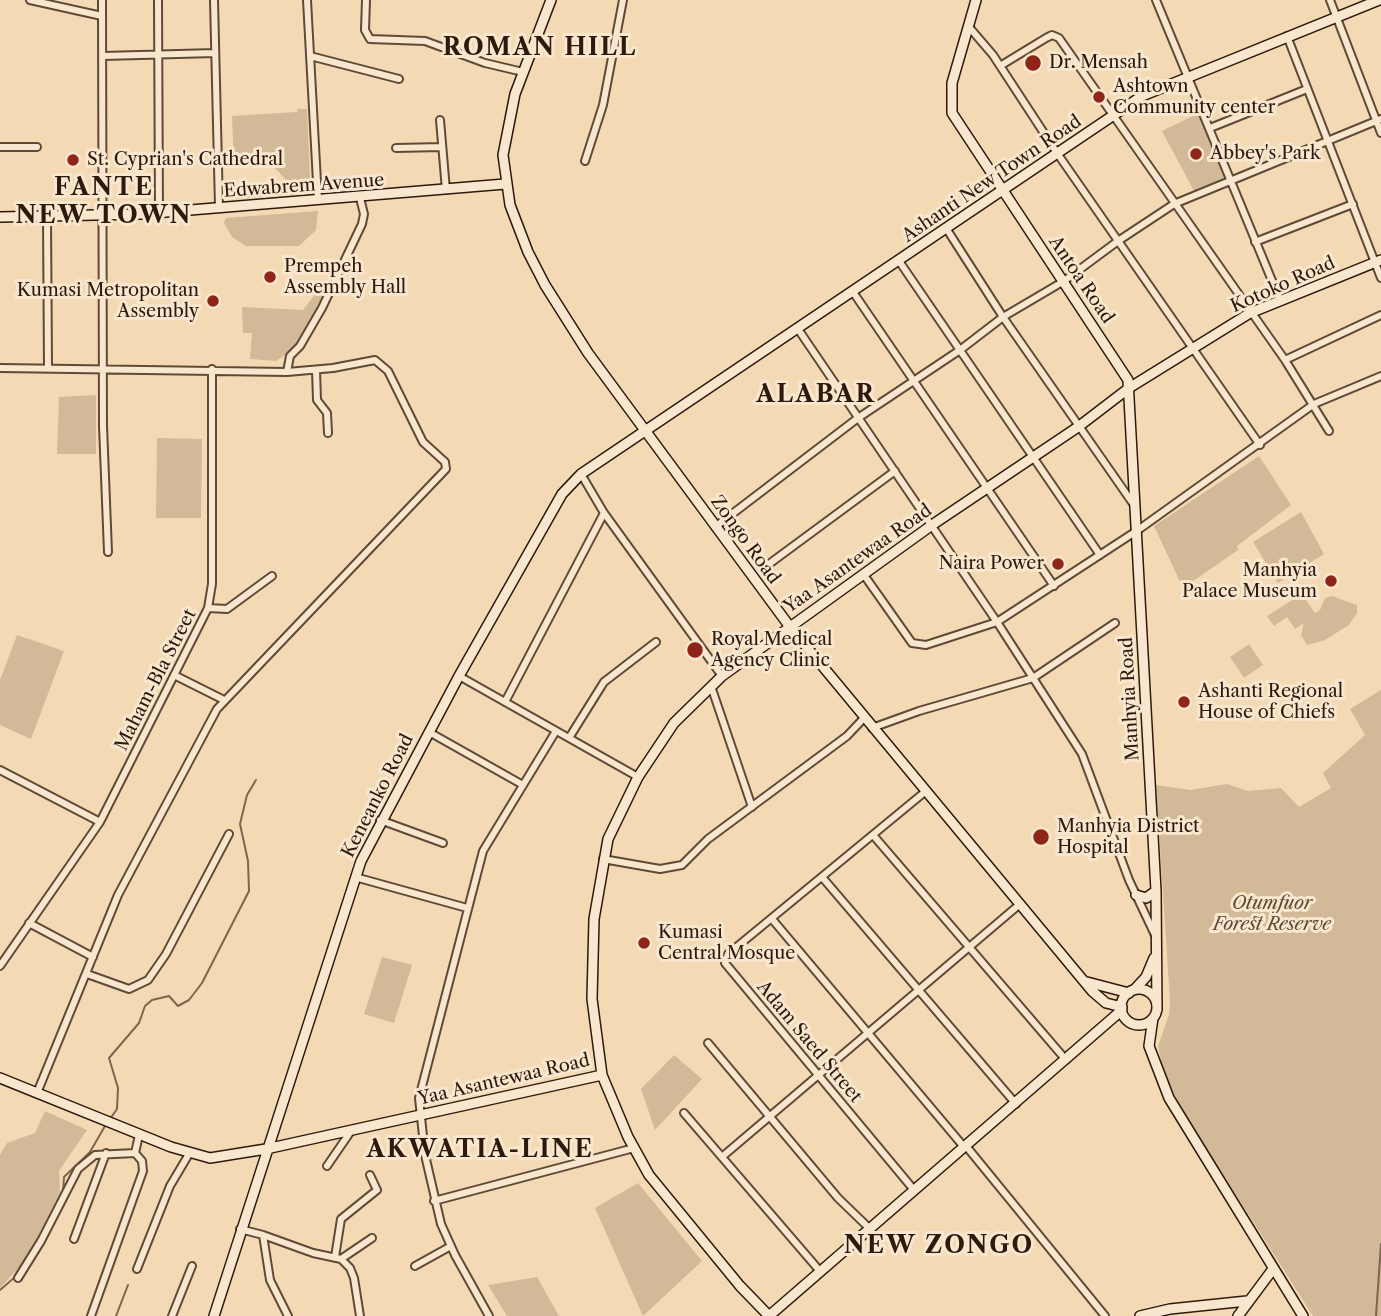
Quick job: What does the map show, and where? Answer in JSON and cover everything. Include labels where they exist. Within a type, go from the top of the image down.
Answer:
[{"type":"street","points":[[30,0],[102,16]]},
{"type":"street","points":[[102,0],[108,552]]},
{"type":"street","points":[[158,0],[159,212]]},
{"type":"street","points":[[214,0],[219,207]]},
{"type":"street","points":[[307,0],[318,202]]},
{"type":"street","points":[[366,0],[365,30],[370,38],[425,41],[485,63],[523,72]]},
{"type":"street","name":"Zongo Road","points":[[551,0],[523,72],[505,132],[505,184],[528,252],[545,285],[588,353],[790,627],[1085,982],[1106,1003],[1122,1009]]},
{"type":"street","points":[[585,161],[603,105],[623,0]]},
{"type":"street","name":"Antoa Road","points":[[976,0],[952,83],[952,113],[1002,192],[1125,373],[1129,388]]},
{"type":"street","points":[[1156,0],[1280,300]]},
{"type":"street","points":[[1330,0],[1381,133]]},
{"type":"street","name":"Ashanti New Town Road","points":[[646,430],[1142,96],[1335,15],[1379,0]]},
{"type":"street","points":[[969,27],[1000,66],[1057,153],[1260,445]]},
{"type":"street","points":[[1000,66],[1046,38],[1057,36],[1115,114],[1174,204],[1285,360],[1329,431]]},
{"type":"street","points":[[1287,36],[1378,261],[1381,278]]},
{"type":"street","points":[[103,56],[215,53]]},
{"type":"street","points":[[310,56],[399,79]]},
{"type":"street","points":[[1210,128],[1307,89]]},
{"type":"street","points":[[439,120],[446,190]]},
{"type":"street","points":[[715,527],[858,418],[960,350],[1003,317],[1064,281],[1174,204],[1378,120]]},
{"type":"street","points":[[0,146],[37,147]]},
{"type":"street","points":[[396,148],[442,147]]},
{"type":"street","name":"Edwabrem Avenue","points":[[0,217],[104,215],[318,202],[505,184]]},
{"type":"street","points":[[287,372],[289,359],[300,346],[322,308],[362,224],[364,214],[360,198]]},
{"type":"street","points":[[1255,242],[1353,204]]},
{"type":"street","points":[[47,217],[48,367]]},
{"type":"street","points":[[946,228],[1003,317],[1137,509]]},
{"type":"street","points":[[899,261],[1100,555]]},
{"type":"street","name":"Kotoko Road","points":[[1129,388],[1250,313],[1378,261]]},
{"type":"street","points":[[853,292],[1054,586]]},
{"type":"street","points":[[1285,360],[1381,315]]},
{"type":"street","points":[[798,329],[997,622],[1082,754],[1136,895],[1156,937]]},
{"type":"street","points":[[0,368],[287,372],[379,361],[388,371],[423,442],[445,462],[446,469],[260,666],[223,700],[118,895],[37,1093]]},
{"type":"street","name":"Maham-Bla Street","points":[[0,966],[100,822],[208,608],[212,583],[212,369]]},
{"type":"street","points":[[316,370],[317,400],[327,413],[328,433]]},
{"type":"street","points":[[864,575],[912,643],[926,645],[997,622],[1138,530],[1314,404],[1381,376]]},
{"type":"street","name":"Yaa Asantewaa Road","points":[[0,1078],[139,1135],[189,1154],[210,1158],[266,1149],[602,1075],[592,983],[594,919],[603,859],[612,826],[638,777],[674,723],[722,676],[932,525],[1078,427],[1129,388]]},
{"type":"street","name":"Manhyia Road","points":[[1129,388],[1156,891],[1155,1014],[1149,1046]]},
{"type":"street","name":"Keneanko Road","points":[[214,1316],[355,877],[380,820],[553,507],[581,474],[646,430]]},
{"type":"street","points":[[769,564],[895,471]]},
{"type":"street","points":[[581,474],[604,513],[722,676]]},
{"type":"street","points":[[505,702],[604,513]]},
{"type":"street","points":[[208,608],[224,610],[272,576]]},
{"type":"street","points":[[872,728],[919,710],[1034,678],[1115,623]]},
{"type":"street","points":[[569,738],[610,675],[656,642]]},
{"type":"street","points":[[174,675],[223,700]]},
{"type":"street","points":[[459,676],[638,777]]},
{"type":"street","points":[[711,687],[752,807]]},
{"type":"street","points":[[603,859],[660,869],[676,867],[846,736],[864,718]]},
{"type":"street","points":[[429,732],[523,785]]},
{"type":"street","points":[[489,1316],[451,1246],[434,1201],[419,1115],[422,1081],[484,851],[556,732]]},
{"type":"street","points":[[0,770],[100,822]]},
{"type":"street","points":[[926,791],[772,919],[1105,1316]]},
{"type":"street","points":[[380,820],[443,843]]},
{"type":"street","points":[[87,974],[130,989],[148,980],[166,954],[229,834]]},
{"type":"street","points":[[873,835],[1066,1060]]},
{"type":"street","points":[[355,877],[467,908]]},
{"type":"street","points":[[822,877],[1016,1104]]},
{"type":"street","points":[[1136,895],[1146,898],[1156,891]]},
{"type":"street","points":[[723,1156],[1020,904]]},
{"type":"street","name":"Adam Saed Street","points":[[772,919],[728,954],[725,963],[914,1190]]},
{"type":"street","points":[[29,923],[93,957]]},
{"type":"street","points":[[602,1075],[649,1175],[769,1316],[819,1270],[1111,1022],[1150,968],[1155,950]]},
{"type":"street","points":[[1085,982],[1151,994],[1155,1014],[1144,1024],[1111,1022]]},
{"type":"street","points":[[1122,1009],[1149,1046],[1170,1098],[1303,1316]]},
{"type":"street","points":[[708,1043],[838,1198],[869,1228]]},
{"type":"street","points":[[684,1113],[819,1270]]},
{"type":"street","points":[[327,1167],[352,1129]]},
{"type":"street","points":[[135,1153],[139,1135]]},
{"type":"street","points":[[434,1201],[634,1148]]},
{"type":"street","points":[[74,1239],[106,1153]]},
{"type":"street","points":[[18,1278],[41,1241],[78,1169],[94,1155],[135,1153],[142,1161],[143,1171],[91,1316]]},
{"type":"street","points":[[137,1269],[170,1186],[189,1154]]},
{"type":"street","points":[[338,1258],[341,1219],[377,1190],[370,1175]]},
{"type":"street","points":[[240,1230],[338,1258],[350,1268],[354,1278],[360,1316]]},
{"type":"street","points":[[263,1236],[270,1280],[288,1316]]},
{"type":"street","points":[[338,1258],[372,1238]]},
{"type":"street","points":[[415,1266],[451,1246]]},
{"type":"street","points":[[172,1316],[192,1266]]},
{"type":"street","points":[[1238,1316],[1273,1269]]},
{"type":"street","points":[[1140,1316],[1170,1309],[1247,1301]]},
{"type":"green space","points":[[297,109],[307,109],[310,180],[301,194],[235,199],[222,192],[222,184],[232,189],[278,188],[288,182],[274,167],[234,166],[232,116],[297,112]]},
{"type":"green space","name":"Abbey's Park","points":[[1201,112],[1226,177],[1194,191],[1162,131]]},
{"type":"green space","points":[[318,211],[316,230],[299,246],[246,246],[232,237],[224,223],[226,218]]},
{"type":"green space","points":[[319,289],[325,291],[296,348],[276,361],[250,359],[252,333],[243,333],[242,307],[303,310]]},
{"type":"green space","points":[[96,395],[96,454],[57,454],[59,397]]},
{"type":"green space","points":[[157,438],[202,439],[201,518],[156,518]]},
{"type":"green space","points":[[1259,456],[1291,505],[1237,546],[1238,550],[1183,588],[1154,526]]},
{"type":"green space","points":[[1301,512],[1324,554],[1278,583],[1253,542]]},
{"type":"green space","points":[[1302,594],[1315,613],[1320,610],[1325,598],[1332,596],[1357,605],[1357,613],[1349,625],[1325,640],[1307,645],[1301,635],[1304,623],[1295,629],[1287,617],[1274,626],[1267,616]]},
{"type":"green space","points":[[17,635],[64,651],[31,739],[0,725],[0,680]]},
{"type":"green space","points":[[1249,644],[1263,665],[1244,678],[1230,657]]},
{"type":"green space","name":"Otumfuor Forest Reserve","points":[[1381,690],[1381,1316],[1313,1316],[1182,1110],[1163,1071],[1158,1046],[1169,1015],[1170,1001],[1156,785],[1190,790],[1227,784],[1248,791],[1281,788],[1299,807],[1331,788],[1323,773],[1365,735],[1350,709]]},
{"type":"green space","points":[[382,957],[412,965],[394,1023],[364,1014]]},
{"type":"green space","points":[[674,1055],[702,1079],[655,1130],[641,1089]]},
{"type":"green space","points":[[45,1111],[87,1130],[59,1171],[60,1192],[25,1261],[0,1288],[0,1155],[7,1143],[35,1133]]},
{"type":"green space","points":[[638,1183],[702,1261],[643,1316],[595,1208]]},
{"type":"green space","points":[[537,1277],[559,1316],[507,1316],[488,1285]]},
{"type":"waterway","points":[[110,1119],[117,1109],[118,1088],[109,1058],[139,1023],[145,1006],[152,1000],[169,996],[178,1006],[189,1000],[202,983],[249,891],[248,861],[240,824],[247,795],[256,780]]},
{"type":"waterway","points":[[63,1193],[64,1177],[90,1152],[105,1126]]},
{"type":"waterway","points":[[53,1211],[58,1201]]},
{"type":"waterway","points":[[1376,1316],[1381,1244]]},
{"type":"waterway","points":[[0,1290],[15,1277]]},
{"type":"waterway","points":[[116,1316],[128,1285]]},
{"type":"place","name":"Dr. Mensah","points":[[1033,63]]},
{"type":"place","name":"Ashtown Community center","points":[[1099,97]]},
{"type":"place","name":"Abbey's Park","points":[[1196,154]]},
{"type":"place","name":"St. Cyprian's Cathedral","points":[[73,160]]},
{"type":"place","name":"Prempeh Assembly Hall","points":[[270,277]]},
{"type":"place","name":"Kumasi Metropolitan Assembly","points":[[213,301]]},
{"type":"place","name":"Naira Power","points":[[1058,564]]},
{"type":"place","name":"Manhyia Palace Museum","points":[[1331,581]]},
{"type":"place","name":"Royal Medical Agency Clinic","points":[[695,650]]},
{"type":"place","name":"Ashanti Regional House of Chiefs","points":[[1184,702]]},
{"type":"place","name":"Manhyia District Hospital","points":[[1041,837]]},
{"type":"place","name":"Kumasi Central Mosque","points":[[644,943]]},
{"type":"district","name":"ROMAN HILL","points":[[540,48]]},
{"type":"district","name":"FANTE NEW TOWN","points":[[104,202]]},
{"type":"district","name":"ALABAR","points":[[816,395]]},
{"type":"district","name":"AKWATIA-LINE","points":[[480,1150]]},
{"type":"district","name":"NEW ZONGO","points":[[939,1246]]}]
